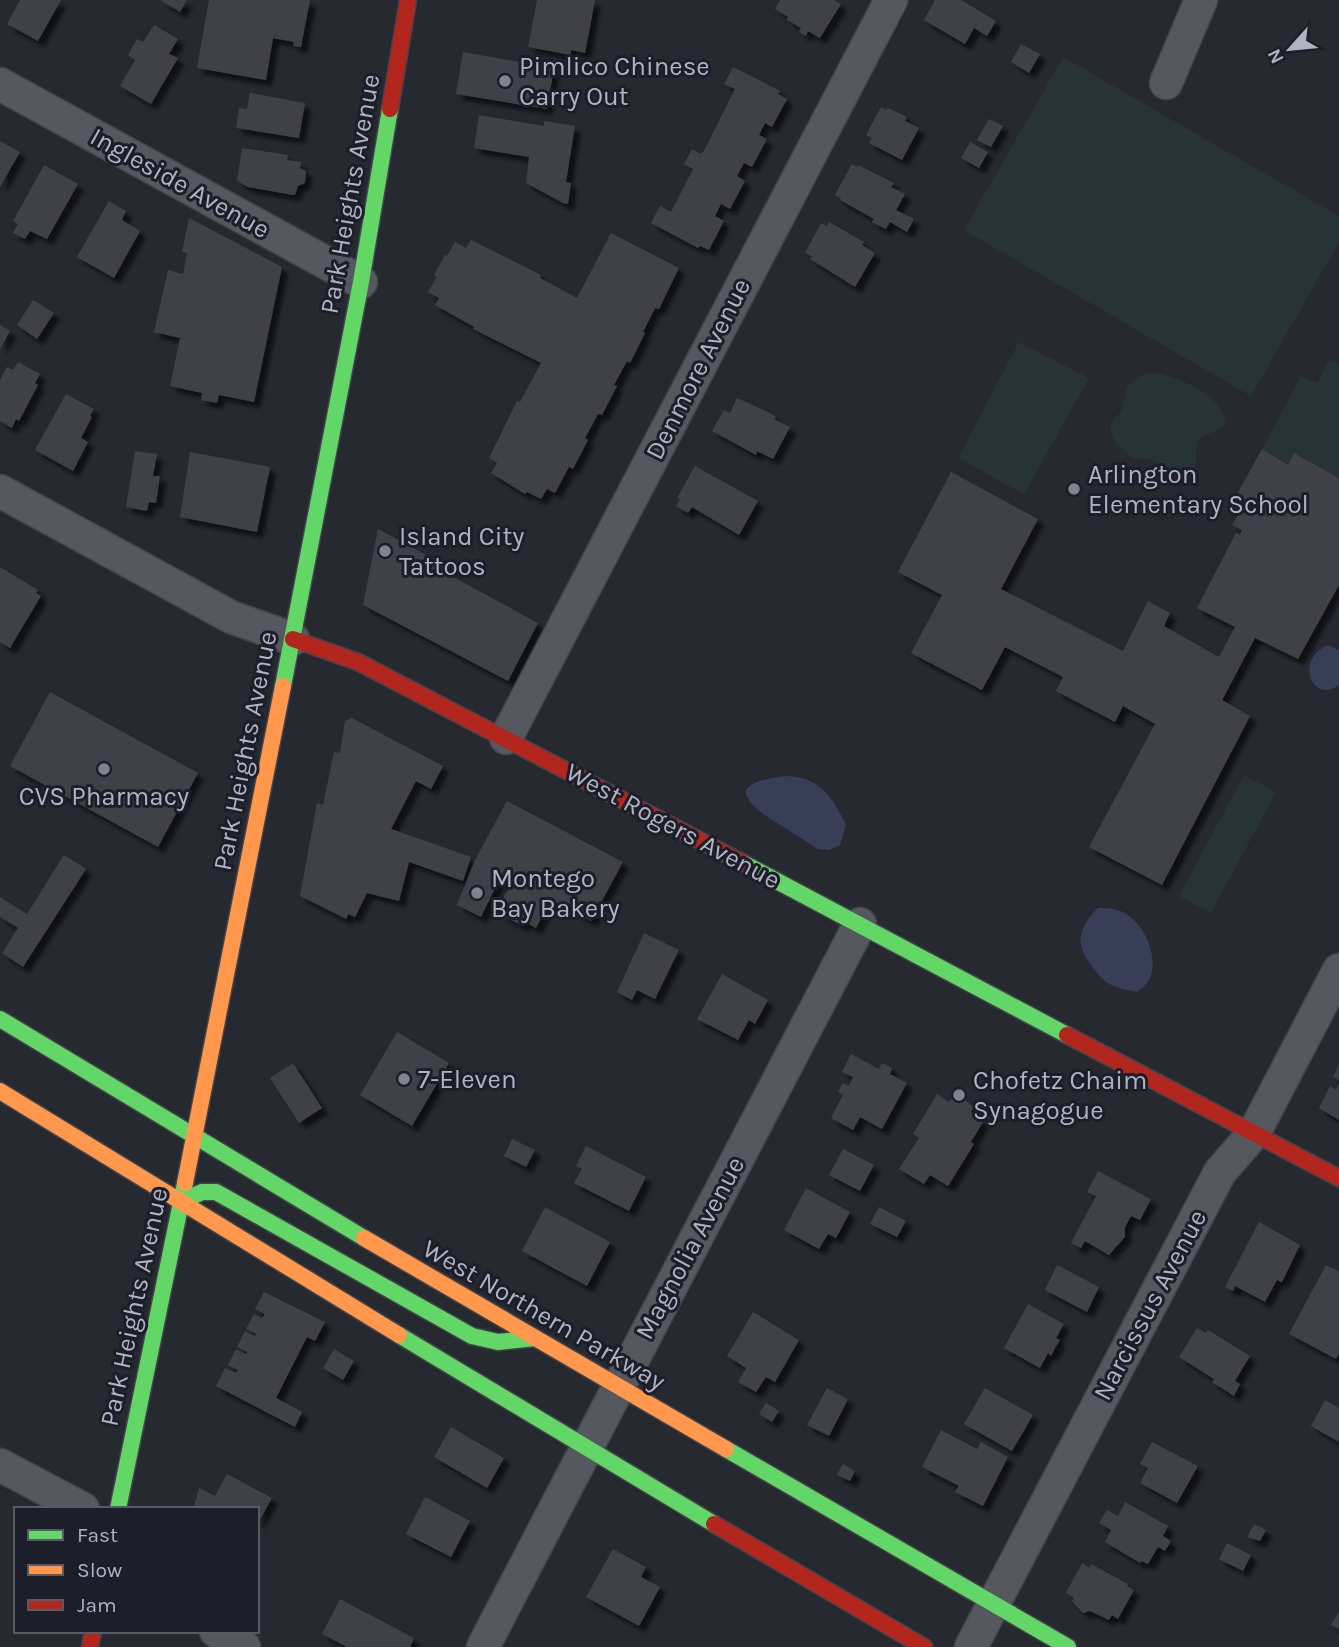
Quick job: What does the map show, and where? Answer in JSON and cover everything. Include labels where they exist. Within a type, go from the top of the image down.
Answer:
[{"type":"main road","name":"Park Heights Avenue","points":[[118,1507],[293,639],[361,282],[408,0]]},
{"type":"main road","name":"West Rogers Avenue","points":[[293,639],[358,662],[506,738],[1339,1178]]},
{"type":"main road","name":"West Northern Parkway","points":[[0,1019],[535,1338],[1068,1647]]},
{"type":"main road","points":[[0,1091],[584,1448],[924,1647]]},
{"type":"main road","points":[[181,1202],[202,1192],[216,1192],[472,1336],[498,1342],[535,1338]]},
{"type":"street","name":"Denmore Avenue","points":[[506,738],[891,0]]},
{"type":"street","points":[[1166,83],[1201,0]]},
{"type":"street","name":"Ingleside Avenue","points":[[0,83],[361,282]]},
{"type":"street","name":"West Rogers Avenue","points":[[0,491],[231,617],[293,639]]},
{"type":"street","name":"Magnolia Avenue","points":[[482,1647],[860,924]]},
{"type":"street","name":"Narcissus Avenue","points":[[971,1647],[1220,1172],[1254,1133],[1339,970]]},
{"type":"street","points":[[0,1465],[79,1507]]},
{"type":"street","points":[[220,1633],[244,1647]]},
{"type":"shaded area","points":[[1063,57],[1339,216],[1339,242],[1251,396],[964,230]]},
{"type":"shaded area","points":[[1019,342],[1089,378],[1024,494],[958,458]]},
{"type":"shaded area","points":[[1330,359],[1339,364],[1339,478],[1294,453],[1288,465],[1262,449],[1301,376],[1317,383]]},
{"type":"shaded area","points":[[1151,373],[1173,377],[1197,388],[1217,404],[1223,413],[1226,423],[1198,439],[1195,466],[1189,475],[1183,478],[1173,480],[1156,462],[1132,458],[1115,442],[1110,430],[1115,418],[1122,412],[1129,386],[1137,378]]},
{"type":"shaded area","points":[[1244,775],[1276,792],[1211,913],[1179,896]]},
{"type":"water","points":[[1328,645],[1339,650],[1339,685],[1329,690],[1315,685],[1309,669],[1318,652]]},
{"type":"water","points":[[784,776],[815,784],[829,797],[846,825],[840,845],[829,850],[818,849],[763,814],[750,802],[745,792],[752,784]]},
{"type":"water","points":[[1098,908],[1124,913],[1141,928],[1146,938],[1151,949],[1152,970],[1148,982],[1137,992],[1106,982],[1082,949],[1083,929]]},
{"type":"building","points":[[20,0],[61,0],[38,41],[7,24]]},
{"type":"building","points":[[160,0],[187,0],[180,12]]},
{"type":"building","points":[[209,0],[310,0],[301,47],[293,46],[294,42],[273,38],[266,80],[197,68]]},
{"type":"building","points":[[537,0],[595,0],[585,53],[571,50],[571,55],[528,47]]},
{"type":"building","points":[[780,0],[834,0],[841,4],[820,38],[808,31],[806,36],[799,32],[801,28],[775,9]]},
{"type":"building","points":[[935,0],[961,0],[996,21],[987,36],[974,28],[965,44],[924,20]]},
{"type":"building","points":[[154,25],[178,39],[169,54],[178,58],[151,104],[120,86],[135,60],[128,55],[137,39],[143,42]]},
{"type":"building","points":[[1021,44],[1040,54],[1029,73],[1011,62]]},
{"type":"building","name":"Pimlico Chinese Carry Out","points":[[463,52],[554,68],[547,109],[456,94]]},
{"type":"building","points":[[733,67],[780,91],[778,94],[787,99],[772,127],[765,123],[759,135],[767,139],[752,167],[744,163],[737,176],[745,181],[730,209],[721,204],[715,216],[724,221],[709,250],[700,246],[698,248],[651,223],[660,206],[671,212],[693,169],[684,164],[692,149],[701,154],[704,151],[735,89],[724,84]]},
{"type":"building","points":[[250,93],[305,103],[299,138],[236,128],[239,108],[247,109]]},
{"type":"building","points":[[881,107],[907,117],[905,121],[919,128],[902,160],[869,143],[872,138],[866,135]]},
{"type":"building","points":[[479,115],[544,126],[544,121],[575,126],[566,182],[571,183],[568,204],[526,183],[529,157],[474,148]]},
{"type":"building","points":[[989,119],[1003,126],[991,147],[977,140]]},
{"type":"building","points":[[0,141],[20,152],[0,187]]},
{"type":"building","points":[[970,142],[988,152],[979,168],[961,158]]},
{"type":"building","points":[[242,148],[288,155],[287,160],[301,162],[300,168],[306,171],[305,183],[298,186],[293,195],[248,187],[237,181]]},
{"type":"building","points":[[852,164],[894,183],[891,187],[905,194],[896,210],[914,219],[907,232],[890,222],[886,229],[872,222],[874,219],[835,195]]},
{"type":"building","points":[[44,165],[78,184],[47,239],[30,231],[25,239],[13,233],[18,224],[13,221]]},
{"type":"building","points":[[109,201],[126,211],[122,220],[140,231],[114,278],[77,257]]},
{"type":"building","points":[[189,218],[282,267],[254,402],[219,395],[217,403],[201,400],[202,393],[170,386],[180,338],[154,332],[168,270],[183,274],[187,253],[182,252]]},
{"type":"building","points":[[829,222],[864,242],[862,245],[875,253],[855,287],[810,259],[812,256],[805,253],[821,223],[827,226]]},
{"type":"building","points":[[611,233],[679,268],[659,309],[655,308],[630,363],[627,361],[614,385],[617,386],[602,415],[598,414],[585,438],[588,440],[573,469],[569,467],[555,493],[547,489],[541,499],[527,492],[525,494],[491,473],[497,463],[489,458],[517,401],[520,402],[541,363],[473,329],[474,327],[435,305],[439,298],[428,292],[437,277],[434,275],[455,242],[466,248],[471,240],[541,275],[540,278],[577,298]]},
{"type":"building","points":[[33,300],[54,313],[37,339],[17,325]]},
{"type":"building","points":[[0,325],[10,331],[0,349]]},
{"type":"building","points":[[18,362],[40,374],[35,383],[38,385],[19,421],[16,419],[12,428],[0,421],[0,380],[7,367],[13,370]]},
{"type":"building","points":[[66,394],[94,409],[81,438],[88,442],[73,471],[35,450]]},
{"type":"building","points":[[737,398],[772,414],[776,417],[774,419],[790,427],[773,459],[757,451],[756,455],[712,431],[724,410],[730,413]]},
{"type":"building","points":[[1262,449],[1288,465],[1294,453],[1339,478],[1339,585],[1298,659],[1255,638],[1222,700],[1250,716],[1162,885],[1089,847],[1155,724],[1123,706],[1115,722],[1056,691],[1063,677],[1005,647],[982,690],[911,653],[942,595],[898,572],[951,472],[1038,519],[1001,589],[1123,651],[1148,601],[1170,613],[1164,626],[1219,657],[1235,627],[1197,608],[1236,533],[1240,535],[1242,530],[1232,525],[1242,508],[1253,513],[1256,506],[1236,496]]},
{"type":"building","points":[[135,451],[157,454],[153,476],[160,476],[156,503],[149,502],[147,511],[126,507]]},
{"type":"building","points":[[190,452],[270,467],[257,532],[180,517]]},
{"type":"building","points":[[695,466],[758,501],[739,535],[692,507],[688,513],[676,506],[680,499],[677,498]]},
{"type":"building","points":[[378,529],[447,566],[446,573],[538,623],[508,681],[363,605]]},
{"type":"building","points":[[0,567],[38,590],[36,593],[41,596],[10,648],[0,642]]},
{"type":"building","name":"CVS Pharmacy","points":[[50,692],[198,773],[158,847],[10,766]]},
{"type":"building","points":[[352,718],[443,766],[431,789],[416,781],[391,829],[471,857],[463,881],[409,862],[399,901],[367,893],[355,917],[348,914],[346,919],[300,896],[317,803],[323,805],[334,752],[340,753],[345,721]]},
{"type":"building","points":[[507,801],[623,862],[591,921],[551,900],[536,928],[525,922],[523,926],[501,915],[507,904],[504,903],[504,896],[515,881],[502,874],[481,917],[457,905],[475,860]]},
{"type":"building","points":[[64,855],[86,869],[23,967],[2,953],[18,928],[0,917],[0,897],[27,914]]},
{"type":"building","points":[[644,933],[679,950],[655,999],[637,990],[632,1000],[617,992]]},
{"type":"building","points":[[722,974],[768,1000],[755,1024],[749,1020],[738,1040],[697,1019]]},
{"type":"building","name":"7-Eleven","points":[[397,1032],[449,1063],[412,1126],[360,1095]]},
{"type":"building","points":[[851,1054],[879,1069],[882,1063],[892,1068],[890,1074],[907,1083],[882,1129],[860,1117],[853,1130],[831,1118],[843,1095],[838,1092],[843,1083],[849,1086],[853,1077],[842,1072]]},
{"type":"building","points":[[293,1063],[322,1108],[299,1123],[270,1078]]},
{"type":"building","points":[[1339,1064],[1339,1080],[1333,1077]]},
{"type":"building","points":[[1339,1084],[1339,1120],[1319,1108],[1330,1086],[1336,1090]]},
{"type":"building","points":[[937,1094],[949,1102],[952,1098],[957,1102],[960,1096],[974,1107],[971,1112],[983,1122],[971,1142],[974,1144],[948,1186],[930,1175],[924,1184],[899,1169],[919,1138],[913,1134]]},
{"type":"building","points":[[512,1139],[535,1150],[526,1167],[504,1156]]},
{"type":"building","points":[[586,1146],[646,1177],[629,1211],[574,1183],[582,1169],[576,1166]]},
{"type":"building","points":[[843,1149],[874,1165],[860,1191],[829,1175]]},
{"type":"building","points":[[1098,1171],[1151,1199],[1140,1220],[1131,1216],[1125,1227],[1125,1237],[1109,1255],[1085,1241],[1081,1248],[1071,1243],[1096,1196],[1087,1192]]},
{"type":"building","points":[[806,1188],[850,1212],[836,1238],[828,1234],[819,1249],[784,1230]]},
{"type":"building","points":[[545,1207],[610,1242],[587,1286],[522,1251]]},
{"type":"building","points":[[879,1207],[906,1221],[897,1237],[870,1224]]},
{"type":"building","points":[[1259,1222],[1300,1245],[1282,1282],[1277,1280],[1265,1302],[1235,1286],[1233,1291],[1225,1287]]},
{"type":"building","points":[[1057,1265],[1099,1287],[1087,1312],[1045,1290]]},
{"type":"building","points":[[1326,1265],[1339,1271],[1339,1354],[1336,1359],[1289,1334]]},
{"type":"building","points":[[264,1292],[325,1322],[315,1341],[307,1337],[276,1398],[302,1412],[295,1427],[216,1386],[225,1368],[236,1373],[238,1370],[228,1365],[236,1349],[246,1354],[247,1352],[237,1347],[245,1331],[255,1336],[256,1334],[246,1329],[254,1314],[262,1318],[265,1314],[255,1309]]},
{"type":"building","points":[[1028,1304],[1064,1324],[1056,1338],[1060,1340],[1051,1356],[1048,1353],[1040,1368],[1004,1348]]},
{"type":"building","points":[[753,1312],[799,1340],[775,1382],[766,1377],[756,1392],[738,1382],[746,1368],[727,1356]]},
{"type":"building","points":[[1197,1328],[1206,1333],[1208,1330],[1250,1356],[1235,1381],[1240,1384],[1234,1396],[1212,1382],[1214,1379],[1179,1357]]},
{"type":"building","points":[[334,1349],[354,1361],[343,1380],[323,1368]]},
{"type":"building","points":[[827,1388],[848,1399],[829,1436],[807,1425]]},
{"type":"building","points":[[985,1388],[1033,1415],[1012,1451],[964,1424]]},
{"type":"building","points":[[1325,1400],[1339,1408],[1339,1442],[1311,1426]]},
{"type":"building","points":[[766,1403],[779,1411],[772,1422],[759,1414]]},
{"type":"building","points":[[451,1427],[504,1458],[487,1488],[434,1457]]},
{"type":"building","points":[[941,1430],[977,1449],[981,1442],[1008,1457],[983,1506],[955,1492],[959,1486],[922,1467]]},
{"type":"building","points":[[1152,1442],[1198,1466],[1177,1503],[1140,1483],[1148,1468],[1140,1464]]},
{"type":"building","points":[[843,1464],[855,1471],[850,1481],[837,1475]]},
{"type":"building","points":[[227,1474],[272,1498],[259,1521],[259,1507],[194,1507],[199,1488],[215,1496]]},
{"type":"building","points":[[425,1497],[470,1521],[451,1557],[406,1534]]},
{"type":"building","points":[[1125,1502],[1168,1526],[1163,1536],[1171,1541],[1165,1551],[1158,1547],[1148,1564],[1141,1561],[1140,1563],[1105,1542],[1111,1530],[1099,1523],[1107,1510],[1118,1516]]},
{"type":"building","points":[[1254,1524],[1266,1530],[1260,1541],[1247,1537]]},
{"type":"building","points":[[1227,1543],[1251,1555],[1243,1571],[1219,1559]]},
{"type":"building","points":[[613,1549],[646,1567],[641,1577],[660,1587],[639,1626],[586,1597]]},
{"type":"building","points":[[1082,1563],[1090,1568],[1091,1564],[1134,1590],[1118,1619],[1112,1615],[1109,1620],[1090,1611],[1083,1613],[1072,1601],[1074,1598],[1066,1593]]},
{"type":"building","points":[[340,1599],[414,1638],[410,1647],[347,1647],[322,1634]]},
{"type":"building","points":[[1339,1612],[1339,1629],[1331,1625]]},
{"type":"traffic: fast","points":[[283,686],[361,282],[390,109]]},
{"type":"traffic: fast","points":[[743,863],[1067,1035]]},
{"type":"traffic: fast","points":[[0,1019],[364,1238]]},
{"type":"traffic: fast","points":[[118,1507],[185,1183]]},
{"type":"traffic: fast","points":[[181,1202],[202,1192],[216,1192],[472,1336],[498,1342],[535,1338]]},
{"type":"traffic: fast","points":[[399,1335],[714,1524]]},
{"type":"traffic: fast","points":[[726,1449],[1068,1647]]},
{"type":"traffic: slow","points":[[185,1183],[283,686]]},
{"type":"traffic: slow","points":[[0,1091],[399,1335]]},
{"type":"traffic: slow","points":[[364,1238],[726,1449]]},
{"type":"traffic: jam","points":[[390,109],[408,0]]},
{"type":"traffic: jam","points":[[293,639],[358,662],[743,863]]},
{"type":"traffic: jam","points":[[1067,1035],[1339,1178]]},
{"type":"traffic: jam","points":[[714,1524],[924,1647]]},
{"type":"traffic: jam","points":[[90,1647],[93,1633]]},
{"type":"place","name":"Pimlico Chinese Carry Out","points":[[505,81]]},
{"type":"place","name":"Arlington Elementary School","points":[[1074,489]]},
{"type":"place","name":"Island City Tattoos","points":[[385,551]]},
{"type":"place","name":"CVS Pharmacy","points":[[104,769]]},
{"type":"place","name":"Montego Bay Bakery","points":[[477,893]]},
{"type":"place","name":"7-Eleven","points":[[404,1079]]},
{"type":"place","name":"Chofetz Chaim Synagogue","points":[[959,1095]]}]
